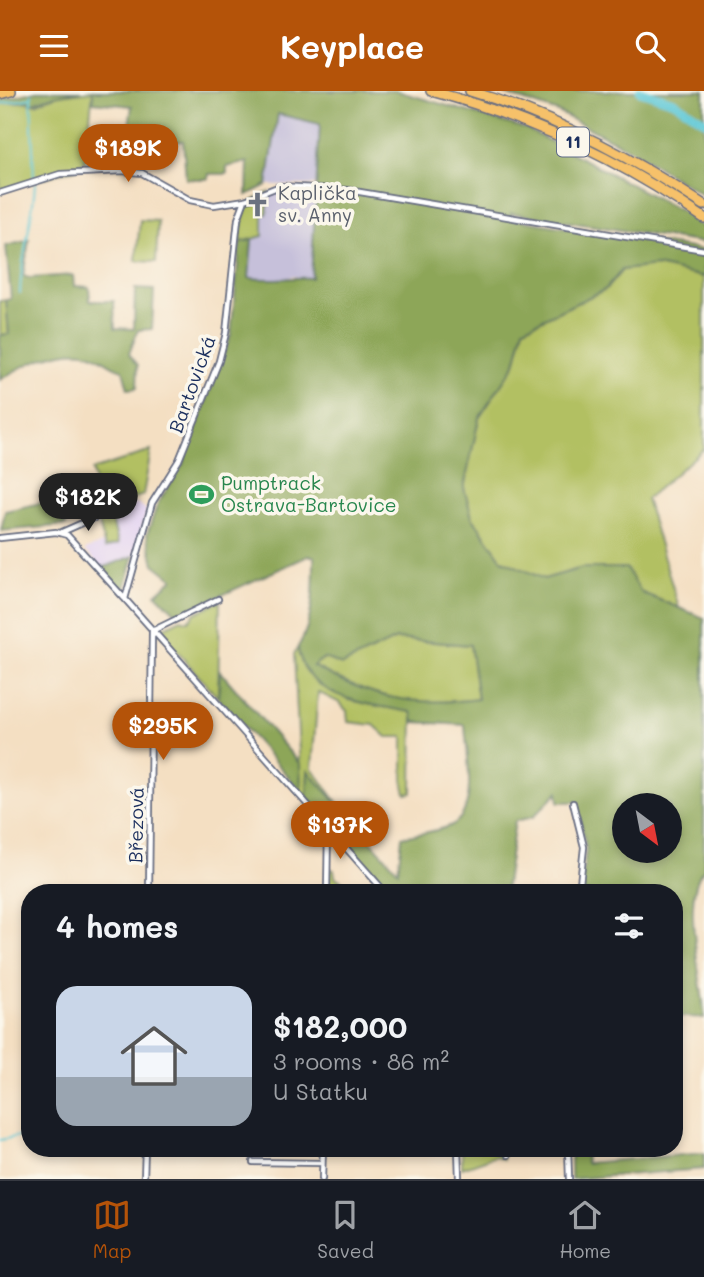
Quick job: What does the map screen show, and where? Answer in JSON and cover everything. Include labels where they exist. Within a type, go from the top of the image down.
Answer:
[{"type":"highway","points":[[0,94],[11,91]]},
{"type":"highway","name":"11","points":[[432,91],[519,119],[575,143],[631,171],[704,218]]},
{"type":"highway","name":"11","points":[[470,91],[580,134],[636,163],[704,205]]},
{"type":"street","points":[[0,194],[60,174],[107,170],[142,173],[190,200],[214,205],[245,200],[281,186],[348,190],[704,250]]},
{"type":"street","name":"Bartovická","points":[[125,599],[152,503],[179,460],[219,361],[226,333],[238,219],[245,200]]},
{"type":"street","points":[[0,538],[61,533],[105,513]]},
{"type":"street","points":[[61,533],[71,538],[378,884]]},
{"type":"street","points":[[152,631],[218,599]]},
{"type":"street","name":"Březová","points":[[149,884],[152,631]]},
{"type":"street","points":[[573,803],[584,847],[580,884]]},
{"type":"street","points":[[327,884],[328,828]]},
{"type":"street","points":[[144,1179],[145,1157]]},
{"type":"street","points":[[322,1157],[322,1179]]},
{"type":"street","points":[[458,1157],[459,1179]]},
{"type":"street","points":[[568,1157],[569,1179]]},
{"type":"street","points":[[253,1161],[322,1163]]},
{"type":"shaded area","points":[[278,114],[320,123],[316,185],[267,185]]},
{"type":"shaded area","points":[[285,190],[317,193],[311,279],[292,276],[277,282],[249,278],[252,238],[263,213],[267,214],[269,192]]},
{"type":"shaded area","points":[[137,503],[147,510],[134,556],[102,568],[85,550],[103,543],[97,518]]},
{"type":"green space","points":[[36,91],[81,91],[30,104],[28,101],[0,104],[0,100]]},
{"type":"green space","points":[[93,91],[85,161],[74,169],[0,191],[0,104],[28,101],[36,104],[57,95]]},
{"type":"green space","points":[[93,91],[397,91],[527,129],[679,210],[704,228],[704,243],[511,213],[512,219],[704,250],[704,277],[657,266],[622,270],[606,289],[524,328],[515,364],[479,418],[464,488],[472,517],[502,560],[544,579],[582,568],[626,568],[642,593],[704,618],[704,869],[693,899],[693,919],[704,1018],[683,1017],[683,884],[582,884],[586,849],[577,802],[559,802],[558,792],[533,817],[515,821],[506,884],[383,884],[307,797],[308,771],[398,871],[402,837],[444,828],[459,819],[465,809],[469,781],[465,725],[414,722],[412,712],[342,696],[326,689],[312,678],[302,664],[298,647],[310,615],[314,556],[308,556],[178,615],[156,594],[173,579],[154,564],[147,534],[158,503],[183,464],[231,334],[240,242],[252,240],[249,278],[311,278],[320,124],[278,114],[267,185],[247,195],[248,162],[227,167],[227,174],[209,174],[208,179],[186,179],[183,141],[160,144],[159,133],[143,135],[142,147],[126,146],[132,106],[93,102]],"holes":[[[396,639],[470,645],[478,699],[411,701],[373,693],[313,666],[324,658],[342,665]]]},
{"type":"green space","points":[[496,91],[704,91],[704,196],[628,148],[558,112]]},
{"type":"green space","points":[[269,192],[267,214],[263,214],[263,236],[240,242],[242,224],[249,205]]},
{"type":"green space","points":[[140,220],[158,221],[156,262],[136,261]]},
{"type":"green space","points":[[29,240],[23,276],[29,278],[73,275],[74,286],[89,287],[90,301],[114,301],[115,328],[134,329],[135,289],[154,290],[152,329],[138,330],[129,354],[138,365],[137,388],[128,389],[123,370],[83,352],[46,357],[0,380],[0,335],[9,334],[6,300],[11,299],[6,246]]},
{"type":"green space","points":[[657,266],[704,277],[704,449],[646,499],[679,608],[582,568],[544,579],[502,560],[472,517],[464,488],[479,418],[515,364],[524,328],[606,289],[622,270]]},
{"type":"green space","points":[[6,300],[9,334],[0,335],[0,301]]},
{"type":"green space","points":[[151,451],[143,495],[109,508],[102,487],[96,487],[92,470]]},
{"type":"green space","points":[[58,499],[66,525],[1,531],[5,511]]},
{"type":"green space","points":[[112,519],[118,544],[105,548],[99,522]]},
{"type":"green space","points":[[134,556],[125,588],[120,589],[102,568]]},
{"type":"green space","points":[[220,601],[218,698],[158,630],[181,619],[188,621],[195,613]]},
{"type":"green space","points":[[396,639],[471,645],[478,700],[411,703],[358,690],[313,666],[324,658],[342,665]]},
{"type":"green space","points":[[298,647],[299,656],[349,700],[413,712],[412,793],[406,794],[403,780],[403,737],[387,737],[374,725],[348,722],[347,711],[340,703],[318,692],[312,768],[343,810],[308,772],[307,797],[301,791],[294,654]]},
{"type":"green space","points":[[220,671],[300,764],[301,791],[218,698]]},
{"type":"green space","points":[[329,868],[334,870],[335,877],[347,884],[328,884]]},
{"type":"green space","points":[[704,1153],[704,1169],[571,1179],[571,1157],[586,1157],[586,1163],[683,1157],[683,1155]]},
{"type":"green space","points":[[462,1157],[493,1157],[462,1168]]},
{"type":"waterway","points":[[640,91],[674,102],[704,121]]},
{"type":"waterway","points":[[0,104],[31,98],[32,94]]},
{"type":"waterway","points":[[31,98],[34,179]]},
{"type":"waterway","points":[[20,293],[35,183]]},
{"type":"waterway","points":[[0,1140],[21,1136]]},
{"type":"place","name":"Kaplička sv. Anny","points":[[258,204]]},
{"type":"place","name":"Pumptrack Ostrava-Bartovice","points":[[201,494]]}]
